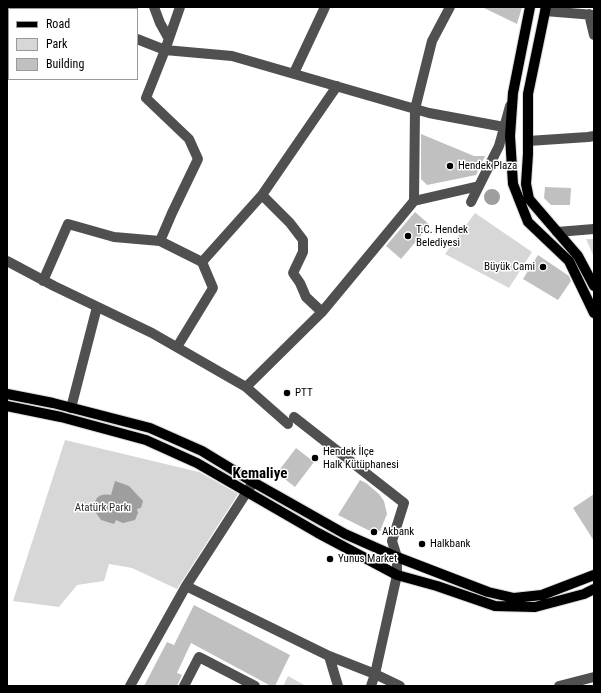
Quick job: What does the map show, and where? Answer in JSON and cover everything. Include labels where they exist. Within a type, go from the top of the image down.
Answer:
[{"type":"main road","points":[[530,7],[513,92],[510,136],[513,184],[528,222],[569,261],[594,312]]},
{"type":"main road","points":[[545,9],[528,94],[526,184],[529,199],[578,256],[594,286]]},
{"type":"main road","points":[[7,394],[150,428],[202,450],[253,482],[345,534],[397,557],[488,592],[514,598],[542,595],[594,575]]},
{"type":"main road","points":[[7,406],[61,417],[146,440],[197,463],[318,533],[397,575],[437,586],[495,606],[535,607],[584,594],[594,589]]},
{"type":"street","points":[[154,7],[160,23],[169,39]]},
{"type":"street","points":[[160,241],[198,158],[189,139],[146,98],[180,7]]},
{"type":"street","points":[[294,74],[325,7]]},
{"type":"street","points":[[414,202],[415,109],[432,41],[450,7]]},
{"type":"street","points":[[545,9],[592,14],[594,35]]},
{"type":"street","points":[[138,39],[165,50],[232,56],[429,113],[504,127]]},
{"type":"street","points":[[202,262],[262,195],[338,86]]},
{"type":"street","points":[[471,202],[499,146],[513,92]]},
{"type":"street","points":[[528,141],[594,136]]},
{"type":"street","points":[[246,387],[322,312],[414,202],[479,186]]},
{"type":"street","points":[[262,195],[290,223],[302,240],[303,252],[293,273],[300,283],[306,297],[322,312]]},
{"type":"street","points":[[43,281],[68,224],[114,237],[160,241],[202,262],[213,288],[177,347]]},
{"type":"street","points":[[559,235],[594,229]]},
{"type":"street","points":[[559,235],[594,235]]},
{"type":"street","points":[[7,262],[43,281],[152,333],[246,387],[404,503],[392,541],[397,557],[397,575],[375,674],[370,686]]},
{"type":"street","points":[[71,408],[97,306]]},
{"type":"street","points":[[130,686],[186,586],[248,492],[253,482]]},
{"type":"street","points":[[186,586],[329,656],[375,674],[400,686]]},
{"type":"street","points":[[329,656],[338,686]]},
{"type":"street","points":[[184,686],[199,657],[255,686]]},
{"type":"street","points":[[559,686],[594,677]]},
{"type":"green space","points":[[475,213],[532,252],[509,288],[445,254]]},
{"type":"green space","points":[[586,239],[594,239],[594,257]]},
{"type":"green space","name":"Atatürk Parkı","points":[[65,440],[199,472],[238,494],[177,589],[132,568],[109,564],[104,581],[77,585],[59,607],[13,601]]},
{"type":"green space","points":[[288,676],[306,686],[283,686]]},
{"type":"shaded area","points":[[492,189],[499,194],[500,197],[495,204],[492,205],[485,200],[484,197],[489,190]]},
{"type":"shaded area","points":[[115,481],[129,486],[143,501],[141,508],[137,509],[138,513],[135,520],[123,523],[116,520],[114,524],[101,520],[94,510],[96,500],[100,496],[111,495]]},
{"type":"building","points":[[482,7],[522,7],[517,24]]},
{"type":"building","name":"Hendek Plaza","points":[[421,134],[474,156],[485,156],[476,175],[427,185],[421,179]]},
{"type":"building","points":[[545,187],[571,188],[570,205],[551,205],[544,198]]},
{"type":"building","name":"T.C. Hendek Belediyesi","points":[[415,212],[430,225],[401,259],[386,246]]},
{"type":"building","name":"Büyük Cami","points":[[538,255],[569,276],[571,281],[558,300],[523,279]]},
{"type":"building","points":[[296,448],[314,462],[295,487],[277,473]]},
{"type":"building","points":[[360,480],[379,494],[384,501],[387,514],[380,531],[372,532],[338,515]]},
{"type":"building","points":[[594,494],[594,541],[573,508]]},
{"type":"building","points":[[194,605],[290,655],[275,686],[271,686],[191,643],[177,673],[182,675],[177,686],[144,686],[167,642],[174,645]]},
{"type":"place","name":"Hendek Plaza","points":[[450,166]]},
{"type":"place","name":"T.C. Hendek Belediyesi","points":[[408,236]]},
{"type":"place","name":"Büyük Cami","points":[[543,267]]},
{"type":"place","name":"PTT","points":[[287,393]]},
{"type":"place","name":"Hendek İlçe Halk Kütüphanesi","points":[[315,458]]},
{"type":"place","name":"Akbank","points":[[374,532]]},
{"type":"place","name":"Halkbank","points":[[422,544]]},
{"type":"place","name":"Yunus Market","points":[[330,559]]},
{"type":"district","name":"Kemaliye","points":[[260,474]]}]
